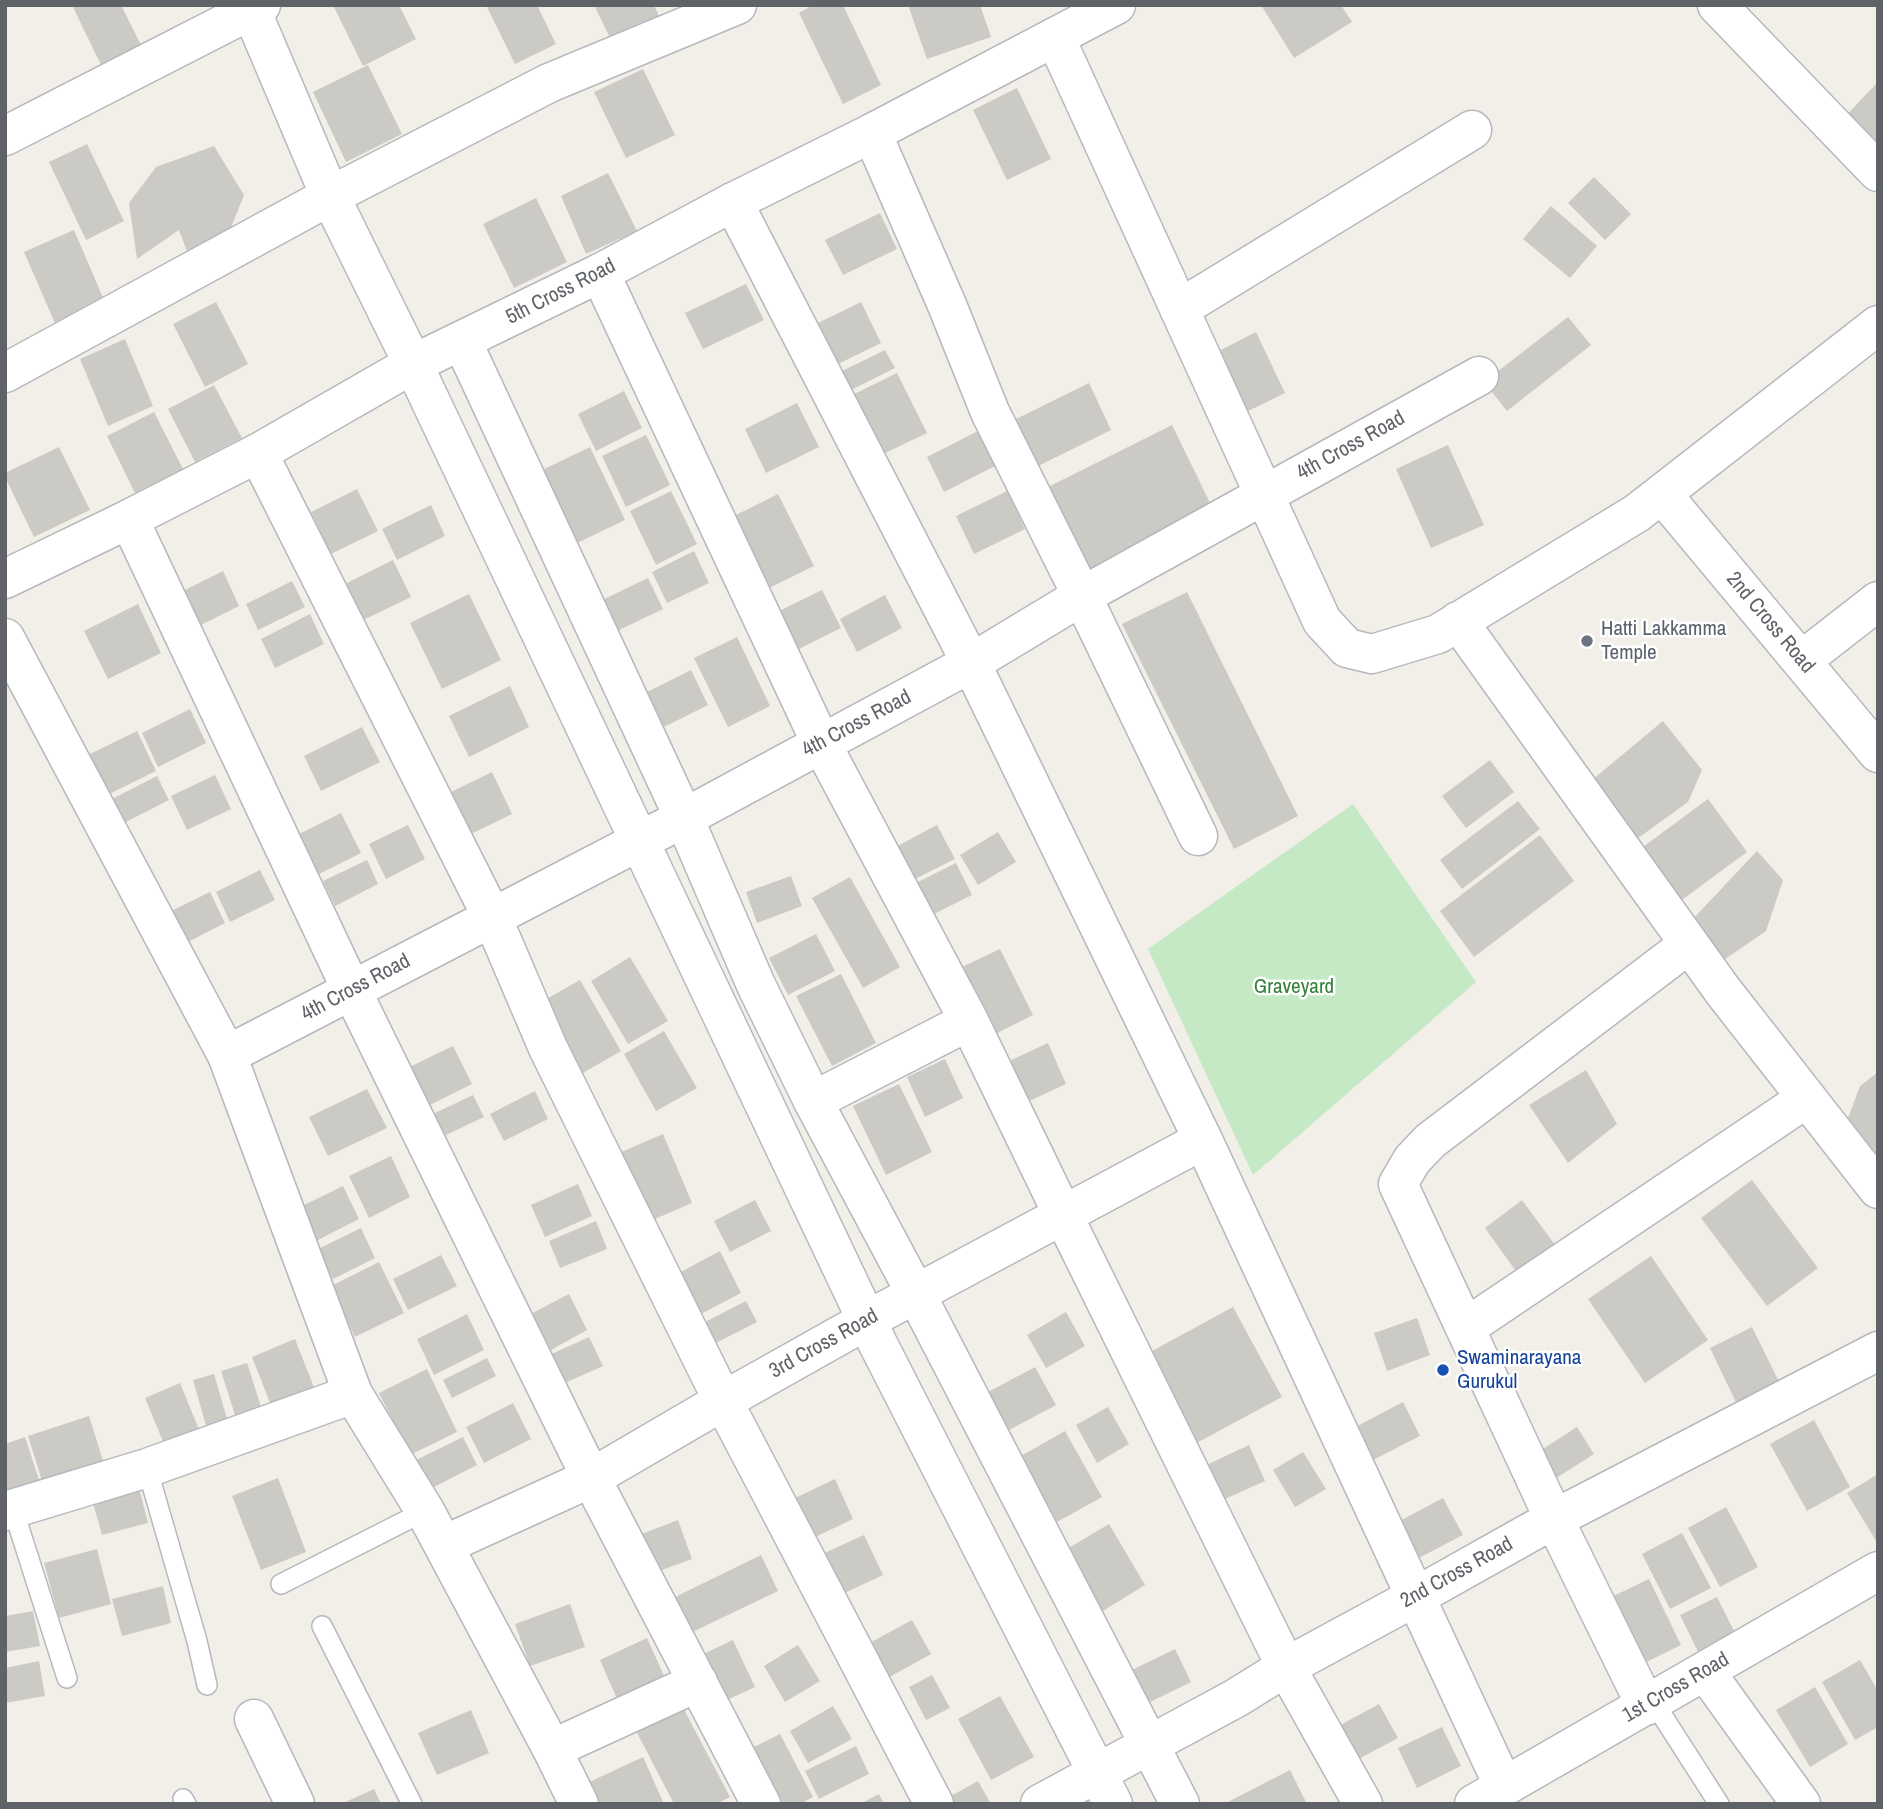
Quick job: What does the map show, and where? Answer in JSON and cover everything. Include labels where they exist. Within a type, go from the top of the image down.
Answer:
[{"type":"street","points":[[5,373],[330,196],[549,83],[737,5]]},
{"type":"street","name":"5th Cross Road","points":[[5,579],[258,453],[413,364],[600,273],[1116,5]]},
{"type":"street","points":[[1717,5],[1878,172]]},
{"type":"street","points":[[5,136],[254,7],[330,196],[413,364],[867,1320],[1105,1788]]},
{"type":"street","points":[[1055,37],[1322,621],[1347,648],[1372,654],[1438,634],[1637,513],[1878,325]]},
{"type":"street","points":[[1179,309],[1472,130]]},
{"type":"street","points":[[873,133],[947,304],[990,412],[1198,836]]},
{"type":"street","points":[[733,202],[971,663],[1203,1140],[1415,1597],[1498,1798]]},
{"type":"street","points":[[600,273],[821,743],[969,1021],[1286,1667],[1363,1804]]},
{"type":"street","points":[[462,341],[684,818],[756,985],[813,1101],[1180,1804]]},
{"type":"street","name":"4th Cross Road","points":[[227,1055],[684,818],[971,663],[1082,596],[1479,376]]},
{"type":"street","points":[[258,453],[492,918],[548,1048],[723,1401],[934,1804]]},
{"type":"street","name":"2nd Cross Road","points":[[1662,494],[1878,752]]},
{"type":"street","points":[[129,519],[352,990],[591,1478],[761,1804]]},
{"type":"street","points":[[1801,661],[1878,601]]},
{"type":"street","points":[[1458,621],[1723,991],[1878,1189]]},
{"type":"street","points":[[5,638],[227,1055],[354,1394],[444,1545],[579,1804]]},
{"type":"street","points":[[1649,1704],[1554,1519],[1398,1184],[1412,1160],[1430,1141],[1689,944]]},
{"type":"street","points":[[813,1101],[969,1021]]},
{"type":"street","points":[[1465,1328],[1807,1098]]},
{"type":"street","name":"3rd Cross Road","points":[[444,1545],[591,1478],[867,1320],[1203,1140]]},
{"type":"street","name":"2nd Cross Road","points":[[1040,1804],[1105,1788],[1150,1745],[1286,1667],[1554,1519],[1878,1351]]},
{"type":"street","points":[[9,1510],[148,1468],[354,1394]]},
{"type":"street","name":"1st Cross Road","points":[[1498,1798],[1649,1704],[1878,1571]]},
{"type":"street","points":[[1706,1671],[1801,1804]]},
{"type":"street","points":[[552,1749],[698,1682]]},
{"type":"street","points":[[254,1719],[295,1804]]},
{"type":"lane","points":[[148,1468],[207,1685]]},
{"type":"lane","points":[[9,1510],[67,1678]]},
{"type":"lane","points":[[281,1584],[425,1511]]},
{"type":"lane","points":[[322,1626],[412,1804]]},
{"type":"lane","points":[[1649,1704],[1719,1804]]},
{"type":"green space","name":"Graveyard","points":[[1353,804],[1476,982],[1253,1175],[1148,949]]},
{"type":"building","points":[[72,5],[121,5],[141,45],[101,65]]},
{"type":"building","points":[[333,5],[399,5],[416,39],[363,66]]},
{"type":"building","points":[[537,5],[556,44],[515,64],[487,7]]},
{"type":"building","points":[[594,5],[654,5],[659,16],[611,40]]},
{"type":"building","points":[[813,5],[843,5],[881,85],[843,104],[799,13]]},
{"type":"building","points":[[908,5],[980,5],[991,37],[927,59]]},
{"type":"building","points":[[1261,5],[1341,5],[1352,22],[1294,58]]},
{"type":"building","points":[[368,65],[402,134],[346,162],[313,92]]},
{"type":"building","points":[[643,69],[675,135],[626,158],[594,92]]},
{"type":"building","points":[[1876,84],[1878,86],[1878,152],[1838,124]]},
{"type":"building","points":[[1017,88],[1051,159],[1007,180],[973,110]]},
{"type":"building","points":[[87,144],[124,221],[86,240],[49,162]]},
{"type":"building","points":[[214,146],[244,195],[226,240],[188,254],[179,230],[137,259],[129,203],[156,167]]},
{"type":"building","points":[[608,173],[637,231],[586,254],[561,196]]},
{"type":"building","points":[[1594,177],[1631,214],[1605,240],[1568,203]]},
{"type":"building","points":[[536,198],[567,262],[514,288],[483,224]]},
{"type":"building","points":[[1551,206],[1597,246],[1570,278],[1523,239]]},
{"type":"building","points":[[880,213],[897,249],[843,275],[825,240]]},
{"type":"building","points":[[74,230],[107,307],[57,328],[24,252]]},
{"type":"building","points":[[746,284],[764,320],[703,349],[685,313]]},
{"type":"building","points":[[216,302],[248,364],[205,387],[173,324]]},
{"type":"building","points":[[861,302],[881,343],[834,366],[814,325]]},
{"type":"building","points":[[1568,317],[1591,345],[1507,411],[1484,382]]},
{"type":"building","points":[[1256,332],[1285,393],[1236,417],[1207,357]]},
{"type":"building","points":[[125,339],[153,406],[108,426],[80,359]]},
{"type":"building","points":[[885,350],[895,368],[851,390],[842,371]]},
{"type":"building","points":[[897,373],[927,433],[879,456],[850,396]]},
{"type":"building","points":[[1089,383],[1111,430],[1034,468],[1012,421]]},
{"type":"building","points":[[214,385],[242,438],[195,462],[168,409]]},
{"type":"building","points":[[624,391],[642,428],[596,451],[578,414]]},
{"type":"building","points":[[797,403],[819,447],[766,473],[745,429]]},
{"type":"building","points":[[154,412],[183,469],[135,493],[107,436]]},
{"type":"building","points":[[1172,425],[1215,513],[1085,578],[1042,490]]},
{"type":"building","points":[[978,431],[995,466],[944,492],[927,457]]},
{"type":"building","points":[[646,435],[670,485],[626,507],[602,456]]},
{"type":"building","points":[[1448,445],[1484,525],[1431,548],[1396,469]]},
{"type":"building","points":[[59,447],[90,510],[34,537],[5,473]]},
{"type":"building","points":[[590,447],[625,520],[575,544],[540,471]]},
{"type":"building","points":[[357,489],[378,531],[331,554],[311,512]]},
{"type":"building","points":[[671,491],[697,544],[656,565],[630,511]]},
{"type":"building","points":[[1007,491],[1025,529],[974,554],[956,516]]},
{"type":"building","points":[[778,494],[814,566],[769,588],[734,516]]},
{"type":"building","points":[[431,505],[445,536],[397,560],[382,529]]},
{"type":"building","points":[[694,551],[709,583],[667,603],[652,572]]},
{"type":"building","points":[[393,560],[411,597],[355,624],[337,588]]},
{"type":"building","points":[[223,571],[239,606],[195,628],[179,593]]},
{"type":"building","points":[[648,578],[663,609],[615,632],[600,601]]},
{"type":"building","points":[[292,581],[305,607],[258,630],[246,604]]},
{"type":"building","points":[[822,590],[841,628],[793,652],[775,613]]},
{"type":"building","points":[[1187,592],[1298,816],[1234,849],[1122,624]]},
{"type":"building","points":[[469,594],[501,660],[442,689],[410,623]]},
{"type":"building","points":[[885,595],[902,628],[857,652],[840,619]]},
{"type":"building","points":[[138,604],[161,653],[108,679],[84,631]]},
{"type":"building","points":[[310,614],[324,644],[275,668],[261,639]]},
{"type":"building","points":[[737,637],[770,706],[728,727],[694,658]]},
{"type":"building","points":[[691,670],[708,705],[664,727],[647,692]]},
{"type":"building","points":[[510,686],[529,727],[469,757],[449,716]]},
{"type":"building","points":[[190,709],[206,743],[158,767],[142,733]]},
{"type":"building","points":[[1663,721],[1702,770],[1688,802],[1634,841],[1592,780]]},
{"type":"building","points":[[362,727],[380,762],[321,791],[304,756]]},
{"type":"building","points":[[137,731],[156,771],[101,798],[82,758]]},
{"type":"building","points":[[1490,760],[1514,792],[1466,828],[1442,796]]},
{"type":"building","points":[[492,772],[512,814],[465,837],[445,795]]},
{"type":"building","points":[[215,775],[231,809],[187,830],[171,796]]},
{"type":"building","points":[[157,776],[169,800],[122,824],[110,800]]},
{"type":"building","points":[[1708,799],[1747,852],[1671,908],[1632,855]]},
{"type":"building","points":[[1518,801],[1540,829],[1462,889],[1440,860]]},
{"type":"building","points":[[341,813],[361,853],[311,878],[291,838]]},
{"type":"building","points":[[408,825],[425,859],[386,879],[369,844]]},
{"type":"building","points":[[937,825],[955,859],[909,882],[892,849]]},
{"type":"building","points":[[998,832],[1016,862],[978,885],[960,855]]},
{"type":"building","points":[[1540,835],[1574,881],[1474,957],[1440,911]]},
{"type":"building","points":[[1757,851],[1783,880],[1766,931],[1721,962],[1690,922]]},
{"type":"building","points":[[367,860],[378,884],[335,906],[323,881]]},
{"type":"building","points":[[956,863],[972,895],[926,918],[910,886]]},
{"type":"building","points":[[260,870],[275,900],[230,922],[216,892]]},
{"type":"building","points":[[791,876],[802,906],[757,923],[746,892]]},
{"type":"building","points":[[850,877],[900,967],[863,988],[812,898]]},
{"type":"building","points":[[210,892],[225,923],[182,945],[167,913]]},
{"type":"building","points":[[816,934],[835,971],[788,995],[769,958]]},
{"type":"building","points":[[1000,949],[1033,1015],[989,1037],[956,970]]},
{"type":"building","points":[[630,957],[668,1021],[628,1044],[591,981]]},
{"type":"building","points":[[841,974],[876,1043],[832,1066],[796,996]]},
{"type":"building","points":[[580,980],[621,1051],[581,1074],[541,1002]]},
{"type":"building","points":[[664,1031],[697,1088],[656,1111],[624,1054]]},
{"type":"building","points":[[1048,1043],[1066,1084],[1025,1103],[1007,1062]]},
{"type":"building","points":[[453,1046],[472,1084],[420,1110],[401,1071]]},
{"type":"building","points":[[945,1059],[963,1098],[925,1117],[907,1077]]},
{"type":"building","points":[[1586,1070],[1617,1124],[1568,1163],[1529,1105]]},
{"type":"building","points":[[1878,1072],[1878,1172],[1845,1126],[1860,1086]]},
{"type":"building","points":[[899,1084],[932,1152],[886,1175],[853,1106]]},
{"type":"building","points":[[367,1089],[387,1128],[328,1156],[309,1117]]},
{"type":"building","points":[[535,1091],[548,1119],[504,1141],[490,1114]]},
{"type":"building","points":[[473,1095],[484,1117],[444,1136],[433,1114]]},
{"type":"building","points":[[663,1134],[692,1203],[648,1222],[619,1153]]},
{"type":"building","points":[[391,1156],[410,1197],[369,1218],[349,1176]]},
{"type":"building","points":[[1752,1180],[1818,1268],[1767,1306],[1701,1218]]},
{"type":"building","points":[[578,1184],[592,1216],[545,1237],[531,1205]]},
{"type":"building","points":[[343,1186],[359,1219],[314,1242],[298,1208]]},
{"type":"building","points":[[755,1200],[771,1231],[730,1252],[714,1221]]},
{"type":"building","points":[[1522,1200],[1561,1253],[1523,1281],[1485,1228]]},
{"type":"building","points":[[596,1221],[607,1249],[560,1268],[549,1241]]},
{"type":"building","points":[[361,1228],[375,1258],[333,1279],[318,1249]]},
{"type":"building","points":[[720,1251],[741,1293],[699,1315],[677,1274]]},
{"type":"building","points":[[441,1255],[457,1286],[408,1310],[393,1279]]},
{"type":"building","points":[[1651,1256],[1708,1340],[1645,1383],[1588,1299]]},
{"type":"building","points":[[379,1262],[404,1313],[355,1337],[331,1286]]},
{"type":"building","points":[[569,1294],[587,1330],[542,1355],[523,1318]]},
{"type":"building","points":[[746,1301],[757,1322],[710,1346],[699,1325]]},
{"type":"building","points":[[1233,1307],[1282,1397],[1191,1446],[1143,1356]]},
{"type":"building","points":[[1066,1312],[1085,1346],[1046,1368],[1027,1335]]},
{"type":"building","points":[[467,1314],[484,1350],[434,1375],[417,1339]]},
{"type":"building","points":[[1417,1318],[1430,1355],[1387,1371],[1374,1333]]},
{"type":"building","points":[[1752,1327],[1785,1394],[1742,1415],[1710,1348]]},
{"type":"building","points":[[589,1337],[603,1366],[558,1386],[545,1357]]},
{"type":"building","points":[[295,1339],[317,1395],[274,1413],[252,1357]]},
{"type":"building","points":[[487,1358],[496,1376],[452,1398],[443,1380]]},
{"type":"building","points":[[247,1363],[262,1410],[236,1418],[221,1371]]},
{"type":"building","points":[[1035,1367],[1056,1405],[1009,1430],[988,1392]]},
{"type":"building","points":[[427,1369],[457,1432],[410,1455],[379,1393]]},
{"type":"building","points":[[214,1374],[228,1422],[207,1429],[193,1380]]},
{"type":"building","points":[[180,1383],[202,1437],[167,1451],[145,1398]]},
{"type":"building","points":[[1403,1402],[1420,1436],[1363,1465],[1346,1432]]},
{"type":"building","points":[[513,1403],[531,1439],[484,1463],[466,1427]]},
{"type":"building","points":[[1108,1407],[1129,1444],[1097,1463],[1076,1425]]},
{"type":"building","points":[[89,1416],[105,1467],[44,1487],[28,1436]]},
{"type":"building","points":[[1814,1420],[1850,1487],[1807,1511],[1770,1444]]},
{"type":"building","points":[[1577,1427],[1594,1454],[1553,1480],[1535,1454]]},
{"type":"building","points":[[1065,1431],[1102,1497],[1057,1522],[1021,1456]]},
{"type":"building","points":[[25,1437],[41,1486],[5,1497],[5,1444]]},
{"type":"building","points":[[463,1437],[477,1465],[430,1489],[416,1460]]},
{"type":"building","points":[[1249,1445],[1265,1481],[1214,1504],[1198,1469]]},
{"type":"building","points":[[1303,1452],[1326,1489],[1295,1507],[1273,1470]]},
{"type":"building","points":[[1878,1474],[1878,1544],[1847,1493]]},
{"type":"building","points":[[278,1478],[306,1552],[261,1570],[232,1496]]},
{"type":"building","points":[[835,1479],[853,1519],[807,1541],[789,1501]]},
{"type":"building","points":[[138,1484],[148,1523],[102,1535],[91,1496]]},
{"type":"building","points":[[1443,1498],[1463,1535],[1413,1561],[1394,1524]]},
{"type":"building","points":[[1726,1507],[1758,1567],[1720,1587],[1688,1528]]},
{"type":"building","points":[[678,1520],[692,1559],[648,1575],[634,1537]]},
{"type":"building","points":[[1109,1524],[1145,1585],[1098,1614],[1062,1552]]},
{"type":"building","points":[[1682,1533],[1711,1588],[1670,1609],[1642,1554]]},
{"type":"building","points":[[864,1535],[883,1575],[836,1597],[818,1556]]},
{"type":"building","points":[[97,1549],[111,1604],[59,1618],[44,1563]]},
{"type":"building","points":[[761,1555],[778,1591],[684,1636],[667,1601]]},
{"type":"building","points":[[1649,1579],[1681,1645],[1632,1669],[1601,1602]]},
{"type":"building","points":[[163,1586],[171,1623],[122,1636],[112,1599]]},
{"type":"building","points":[[1717,1597],[1741,1645],[1704,1664],[1680,1615]]},
{"type":"building","points":[[570,1604],[585,1647],[530,1666],[515,1624]]},
{"type":"building","points":[[33,1611],[40,1646],[5,1652],[5,1616]]},
{"type":"building","points":[[912,1620],[931,1654],[884,1680],[866,1645]]},
{"type":"building","points":[[647,1638],[666,1680],[618,1701],[600,1660]]},
{"type":"building","points":[[733,1640],[755,1687],[718,1704],[697,1657]]},
{"type":"building","points":[[798,1645],[820,1681],[785,1702],[764,1666]]},
{"type":"building","points":[[1175,1649],[1191,1682],[1146,1704],[1130,1671]]},
{"type":"building","points":[[1860,1660],[1878,1691],[1878,1727],[1855,1740],[1822,1682]]},
{"type":"building","points":[[39,1661],[45,1696],[5,1703],[5,1668]]},
{"type":"building","points":[[932,1675],[950,1708],[926,1720],[909,1687]]},
{"type":"building","points":[[1815,1687],[1848,1744],[1810,1767],[1776,1710]]},
{"type":"building","points":[[1000,1696],[1034,1757],[991,1780],[958,1719]]},
{"type":"building","points":[[679,1700],[730,1797],[716,1804],[674,1804],[633,1725]]},
{"type":"building","points":[[1379,1704],[1398,1738],[1351,1763],[1333,1729]]},
{"type":"building","points":[[833,1706],[852,1739],[808,1763],[790,1731]]},
{"type":"building","points":[[471,1710],[489,1753],[437,1775],[418,1733]]},
{"type":"building","points":[[1442,1727],[1461,1766],[1417,1788],[1398,1748]]},
{"type":"building","points":[[780,1734],[813,1797],[800,1804],[776,1804],[748,1750]]},
{"type":"building","points":[[856,1746],[869,1774],[819,1799],[805,1771]]},
{"type":"building","points":[[643,1757],[664,1804],[594,1804],[585,1784]]},
{"type":"building","points":[[1290,1770],[1307,1804],[1224,1804]]},
{"type":"building","points":[[978,1781],[991,1804],[943,1804],[942,1801]]},
{"type":"building","points":[[374,1789],[381,1804],[341,1804]]},
{"type":"building","points":[[879,1794],[884,1804],[860,1804]]},
{"type":"place","name":"Hatti Lakkamma Temple","points":[[1587,641]]},
{"type":"place","name":"Swaminarayana Gurukul","points":[[1443,1370]]}]
